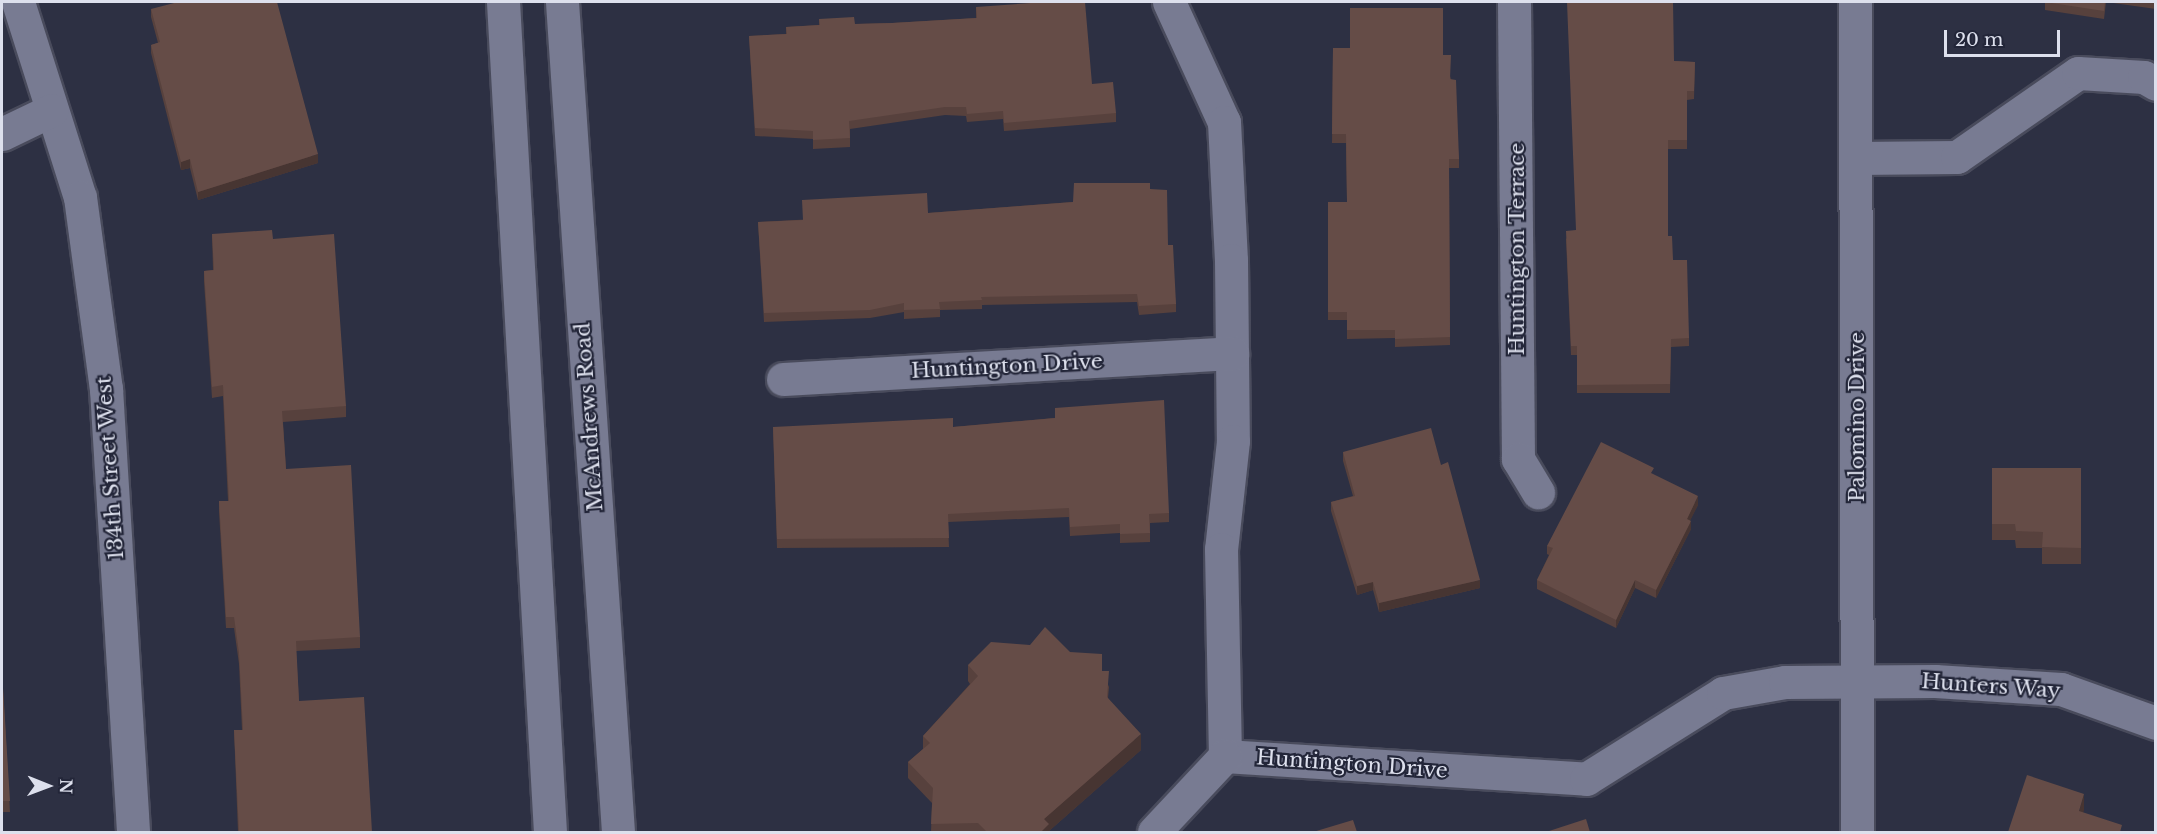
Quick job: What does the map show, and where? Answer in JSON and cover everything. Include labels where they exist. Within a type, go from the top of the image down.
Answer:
[{"type":"street","name":"134th Street West","points":[[18,2],[80,197],[106,389],[134,832]]},
{"type":"street","points":[[503,2],[550,832]]},
{"type":"street","name":"McAndrews Road","points":[[562,2],[618,832]]},
{"type":"street","name":"Huntington Drive","points":[[1169,2],[1224,122],[1233,441],[1221,549],[1225,756],[1586,779],[1723,693],[1785,682],[1857,680]]},
{"type":"street","name":"Huntington Terrace","points":[[1515,2],[1518,459],[1538,492]]},
{"type":"street","name":"Palomino Drive","points":[[1855,2],[1857,832]]},
{"type":"street","points":[[1856,158],[1957,157],[2078,73],[2144,77],[2156,84]]},
{"type":"street","points":[[2,134],[52,110]]},
{"type":"street","name":"Huntington Drive","points":[[783,379],[1232,353]]},
{"type":"street","name":"Hunters Way","points":[[1857,680],[2061,689],[2156,723]]},
{"type":"street","points":[[1154,832],[1225,756]]},
{"type":"building","points":[[178,2],[277,2],[318,154],[198,192],[190,159],[181,162],[151,45],[160,42],[151,9]]},
{"type":"building","points":[[1045,2],[1085,2],[1092,84],[1113,82],[1116,113],[1004,123],[1003,111],[967,114],[966,107],[945,107],[849,121],[850,138],[813,140],[813,131],[755,128],[749,36],[787,34],[786,27],[820,25],[819,19],[854,17],[855,24],[977,18],[976,7]]},
{"type":"building","points":[[1567,2],[1673,2],[1674,61],[1695,62],[1694,91],[1687,91],[1687,140],[1668,140],[1668,236],[1672,236],[1673,260],[1687,260],[1689,338],[1671,339],[1670,384],[1577,385],[1577,346],[1571,346],[1566,231],[1576,230]]},
{"type":"building","points":[[2045,2],[2105,2],[2104,11]]},
{"type":"building","points":[[1350,8],[1443,8],[1443,55],[1451,55],[1450,79],[1456,80],[1459,159],[1449,159],[1450,337],[1395,339],[1395,330],[1347,330],[1347,312],[1328,312],[1328,202],[1347,202],[1346,134],[1332,134],[1333,48],[1350,48]]},
{"type":"building","points":[[1074,183],[1150,183],[1150,189],[1167,190],[1168,245],[1173,245],[1176,304],[1139,306],[1137,294],[981,297],[982,300],[939,302],[940,309],[904,310],[904,303],[870,310],[764,313],[758,222],[803,220],[802,200],[927,193],[928,213],[1073,202]]},
{"type":"building","points":[[272,230],[273,239],[334,234],[346,406],[282,411],[286,469],[351,465],[360,637],[296,641],[299,701],[364,697],[372,832],[239,832],[234,730],[243,730],[239,653],[234,617],[226,617],[219,501],[229,501],[223,385],[212,387],[204,271],[214,270],[212,234]]},
{"type":"building","points":[[1164,400],[1169,513],[1149,514],[1150,533],[1120,534],[1120,524],[1070,527],[1069,508],[948,514],[949,538],[777,539],[773,427],[953,418],[953,427],[1055,418],[1055,408]]},
{"type":"building","points":[[1431,428],[1441,465],[1448,462],[1480,580],[1379,603],[1373,582],[1357,586],[1331,502],[1355,496],[1343,452]]},
{"type":"building","points":[[1601,442],[1654,468],[1651,473],[1698,496],[1687,519],[1691,521],[1656,590],[1635,580],[1616,620],[1537,580],[1553,548],[1547,546]]},
{"type":"building","points":[[1992,468],[2081,468],[2081,548],[2042,547],[2043,532],[2016,531],[2015,524],[1992,524]]},
{"type":"building","points":[[1045,627],[1070,652],[1102,654],[1102,671],[1109,671],[1107,697],[1141,734],[1044,819],[1049,824],[1041,832],[987,832],[978,823],[931,824],[933,788],[908,762],[930,743],[923,736],[978,676],[968,665],[991,642],[1030,645]]},
{"type":"building","points":[[2,672],[10,801],[2,801]]},
{"type":"building","points":[[2027,775],[2084,794],[2079,811],[2122,825],[2120,832],[2008,832]]},
{"type":"building","points":[[1586,819],[1590,832],[1546,832]]},
{"type":"building","points":[[1353,820],[1357,832],[1313,832]]}]
